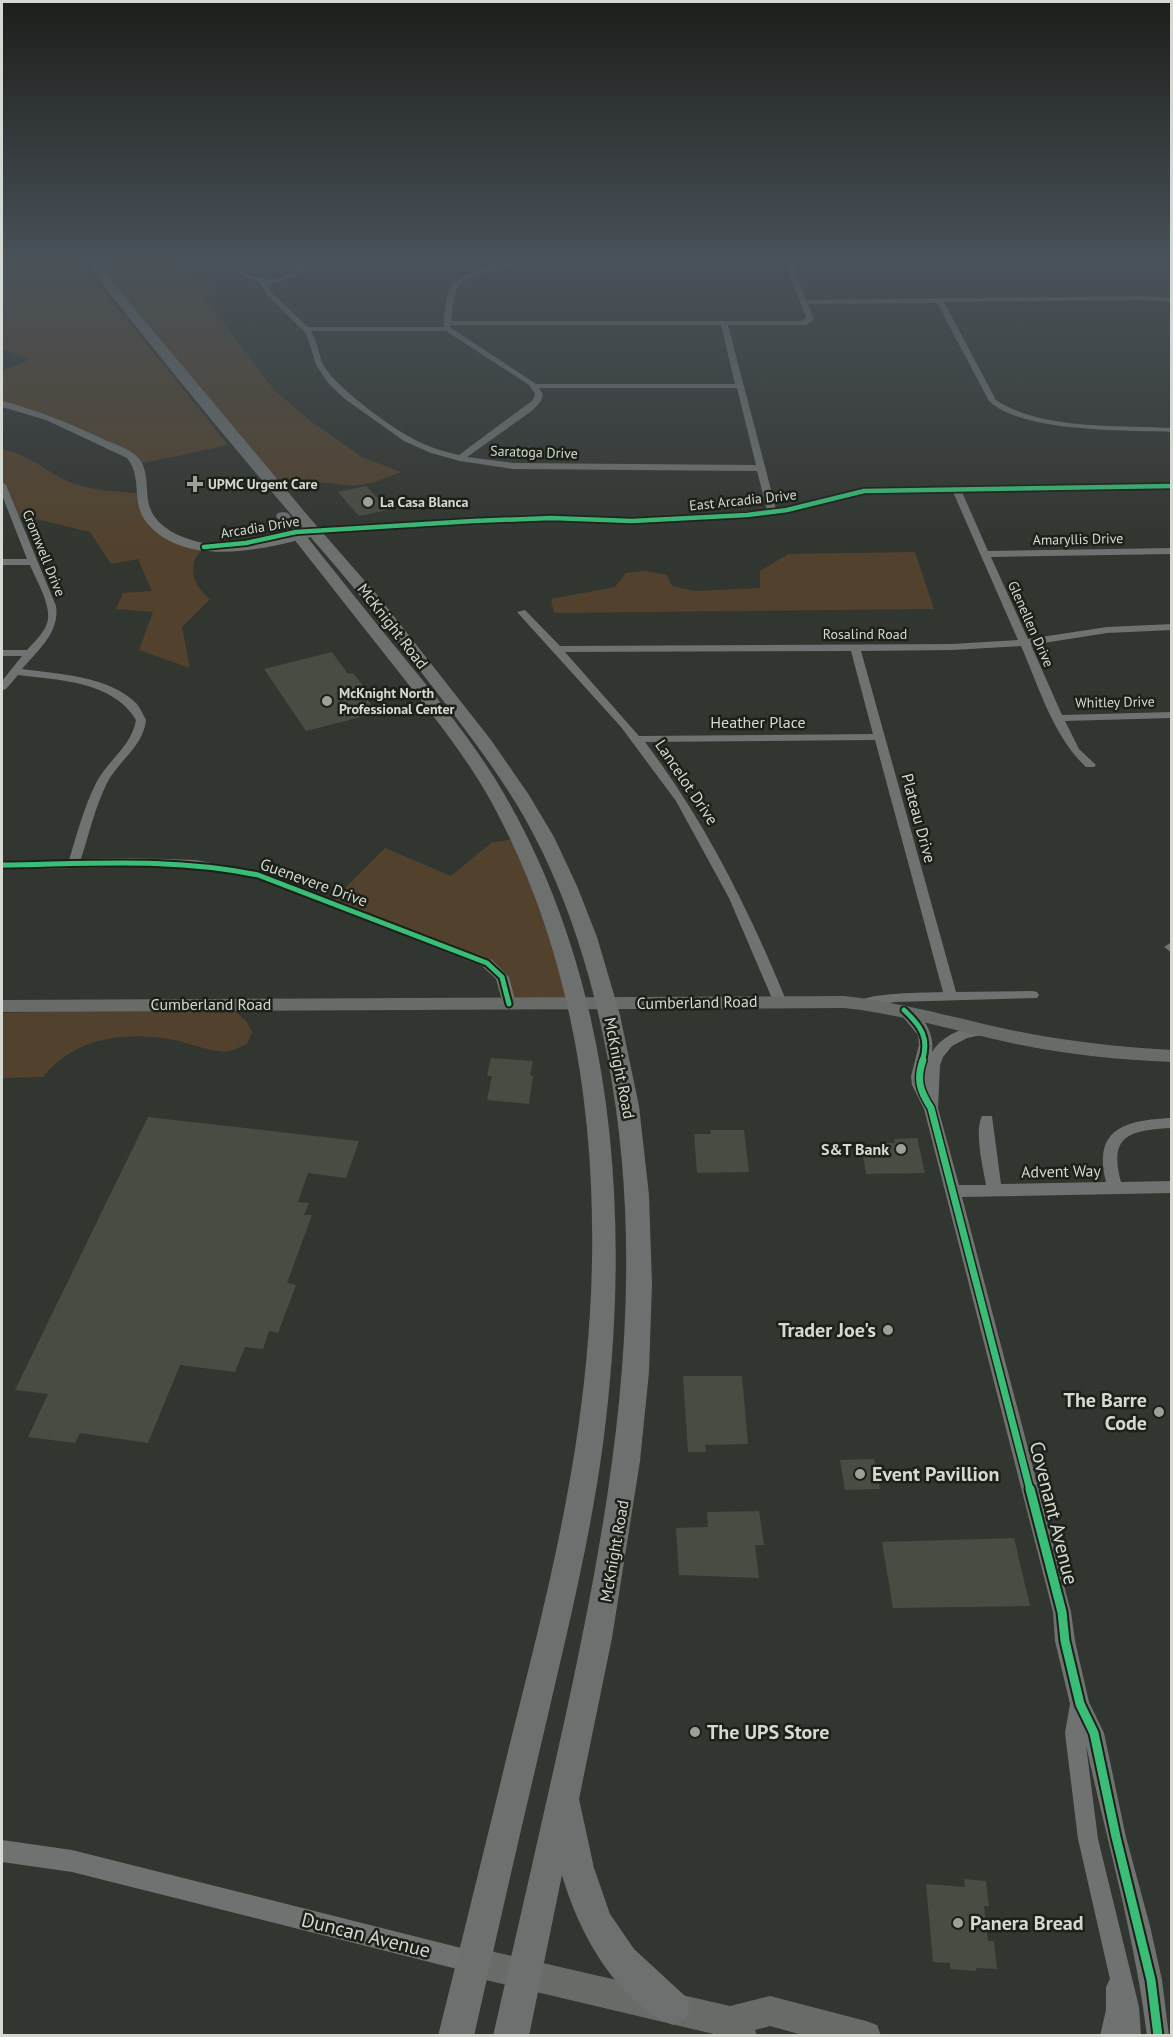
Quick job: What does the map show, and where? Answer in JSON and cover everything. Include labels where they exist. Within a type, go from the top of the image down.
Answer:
[{"type":"highway","name":"McKnight Road","points":[[154,354],[443,716],[492,788],[542,892],[563,953],[577,1004],[594,1094],[602,1168],[604,1257],[596,1389],[589,1442],[565,1581],[456,2036]]},
{"type":"highway","name":"McKnight Road","points":[[166,354],[394,626],[472,726],[529,810],[556,860],[580,918],[607,1004],[626,1092],[635,1167],[640,1257],[639,1341],[630,1446],[608,1588],[511,2036]]},
{"type":"highway","points":[[564,1793],[578,1873],[584,1897],[595,1920],[621,1960],[673,2008]]},
{"type":"main road","name":"Cumberland Road","points":[[2,1006],[607,1004],[779,1000],[863,1003],[1089,1051],[1172,1056]]},
{"type":"main road","name":"Duncan Avenue","points":[[473,1962],[673,2008],[736,2028],[770,2011],[866,2036]]},
{"type":"street","name":"Saratoga Drive","points":[[317,354],[324,371],[348,397],[407,439],[434,451],[460,458],[520,467],[761,468]]},
{"type":"street","points":[[489,354],[536,386],[740,386]]},
{"type":"street","points":[[732,354],[772,512]]},
{"type":"street","points":[[968,354],[993,401],[1001,408],[1016,414],[1041,420],[1172,430]]},
{"type":"street","points":[[460,458],[534,405],[539,394],[536,386]]},
{"type":"street","name":"Arcadia Drive","points":[[2,404],[57,421],[131,456],[139,464],[144,504],[153,523],[176,539],[204,547],[239,548],[315,532]]},
{"type":"street","name":"Cromwell Drive","points":[[2,485],[51,606],[53,619],[48,633],[2,687]]},
{"type":"street","name":"East Arcadia Drive","points":[[315,532],[521,519],[646,520],[772,512],[814,504],[853,492],[1172,486]]},
{"type":"street","name":"Glenellen Drive","points":[[956,489],[1058,718],[1075,751],[1090,765]]},
{"type":"street","name":"Amaryllis Drive","points":[[985,554],[1172,551]]},
{"type":"street","points":[[2,562],[33,562]]},
{"type":"street","name":"Lancelot Drive","points":[[522,612],[638,739],[693,819],[722,870],[747,922],[779,1000]]},
{"type":"street","name":"Rosalind Road","points":[[558,649],[952,647],[1025,643],[1107,630],[1172,627]]},
{"type":"street","name":"Plateau Drive","points":[[855,648],[951,997]]},
{"type":"street","points":[[2,653],[31,653]]},
{"type":"street","points":[[15,670],[114,692],[135,706],[141,720],[138,736],[104,780],[92,806],[74,864]]},
{"type":"street","name":"Whitley Drive","points":[[1058,718],[1172,715]]},
{"type":"street","name":"Heather Place","points":[[638,739],[879,737]]},
{"type":"street","name":"Guenevere Drive","points":[[2,865],[198,864],[258,875],[487,963],[502,977],[509,1004]]},
{"type":"street","points":[[863,1003],[895,998],[1032,995]]},
{"type":"street","name":"Covenant Avenue","points":[[903,1010],[918,1023],[925,1034],[925,1049],[919,1068],[918,1082],[921,1096],[931,1108],[1056,1590],[1080,1704],[1094,1733],[1116,1837],[1151,1980],[1158,2036]]},
{"type":"street","name":"Covenant Avenue","points":[[931,1108],[935,1094],[932,1073],[941,1049],[955,1036],[985,1030]]},
{"type":"street","points":[[987,1120],[987,1143],[994,1190]]},
{"type":"street","points":[[1115,1188],[1109,1153],[1118,1136],[1137,1126],[1172,1123]]},
{"type":"street","name":"Advent Way","points":[[952,1191],[1172,1187]]},
{"type":"street","name":"Covenant Avenue","points":[[1080,1704],[1075,1733],[1088,1839],[1128,2007],[1130,2036]]},
{"type":"street","name":"Duncan Avenue","points":[[2,1851],[72,1861],[473,1962]]},
{"type":"street","points":[[1111,2036],[1117,2010],[1118,1970]]},
{"type":"shaded area","points":[[17,354],[155,354],[228,445],[139,464],[49,418],[2,404],[2,371],[31,359]]},
{"type":"shaded area","points":[[167,354],[247,354],[274,390],[312,422],[362,457],[401,472],[375,482],[353,486],[295,479],[270,479]]},
{"type":"shaded area","points":[[2,449],[24,457],[61,478],[81,486],[142,494],[145,506],[157,523],[174,534],[204,547],[198,554],[193,567],[195,581],[210,599],[182,627],[190,668],[139,650],[153,612],[116,609],[123,593],[152,591],[138,559],[111,564],[90,532],[14,516],[2,485]]},
{"type":"shaded area","points":[[915,552],[934,609],[554,613],[551,599],[615,587],[626,573],[645,571],[667,575],[672,586],[695,591],[760,588],[760,571],[788,554]]},
{"type":"shaded area","points":[[518,838],[577,1004],[509,1004],[498,972],[331,902],[385,848],[451,876],[491,843]]},
{"type":"shaded area","points":[[227,1004],[246,1021],[252,1032],[247,1044],[234,1050],[217,1051],[157,1037],[120,1037],[86,1045],[56,1063],[43,1077],[2,1078],[2,1013]]},
{"type":"building","name":"La Casa Blanca","points":[[366,486],[388,510],[359,516],[338,492]]},
{"type":"building","name":"McKnight North Professional Center","points":[[332,652],[348,674],[353,673],[365,688],[360,689],[377,713],[306,731],[264,669]]},
{"type":"building","points":[[491,1058],[533,1061],[529,1104],[487,1100],[492,1076],[487,1076]]},
{"type":"building","points":[[148,1117],[359,1141],[346,1178],[308,1173],[298,1202],[309,1203],[304,1215],[312,1215],[287,1283],[296,1285],[278,1333],[269,1331],[263,1349],[245,1347],[235,1372],[180,1365],[148,1443],[80,1433],[75,1443],[28,1437],[48,1394],[15,1390]]},
{"type":"building","points":[[710,1130],[744,1130],[749,1172],[697,1173],[694,1134],[711,1134]]},
{"type":"building","name":"S&T Bank","points":[[917,1138],[925,1173],[866,1174],[863,1156],[884,1156],[882,1143],[895,1143],[894,1139]]},
{"type":"building","points":[[683,1376],[742,1376],[748,1444],[705,1445],[706,1452],[688,1452]]},
{"type":"building","name":"Event Pavillion","points":[[874,1459],[880,1489],[845,1490],[840,1460]]},
{"type":"building","points":[[759,1511],[764,1545],[755,1545],[759,1578],[679,1575],[676,1528],[708,1527],[707,1512]]},
{"type":"building","points":[[1014,1538],[1030,1606],[893,1608],[882,1542]]},
{"type":"building","name":"Panera Bread","points":[[964,1879],[986,1881],[989,1906],[984,1906],[988,1941],[994,1941],[997,1969],[976,1968],[976,1971],[950,1969],[950,1963],[933,1962],[926,1884],[965,1887]]},
{"type":"cycle path","points":[[204,547],[246,543],[296,532],[473,521],[551,518],[632,521],[747,515],[787,510],[864,491],[1172,486]]},
{"type":"cycle path","points":[[2,865],[163,862],[227,868],[258,875],[487,963],[502,977],[509,1004]]},
{"type":"cycle path","points":[[904,1010],[919,1025],[925,1035],[926,1045],[918,1076],[919,1085],[931,1108],[1062,1612],[1065,1641],[1080,1704],[1094,1733],[1116,1837],[1151,1980],[1158,2036]]},
{"type":"place","name":"UPMC Urgent Care","points":[[195,484]]},
{"type":"place","name":"La Casa Blanca","points":[[368,502]]},
{"type":"place","name":"McKnight North Professional Center","points":[[327,701]]},
{"type":"place","name":"S&T Bank","points":[[901,1149]]},
{"type":"place","name":"Trader Joe's","points":[[888,1330]]},
{"type":"place","name":"The Barre Code","points":[[1159,1412]]},
{"type":"place","name":"Event Pavillion","points":[[860,1474]]},
{"type":"place","name":"The UPS Store","points":[[695,1732]]},
{"type":"place","name":"Panera Bread","points":[[958,1923]]}]
